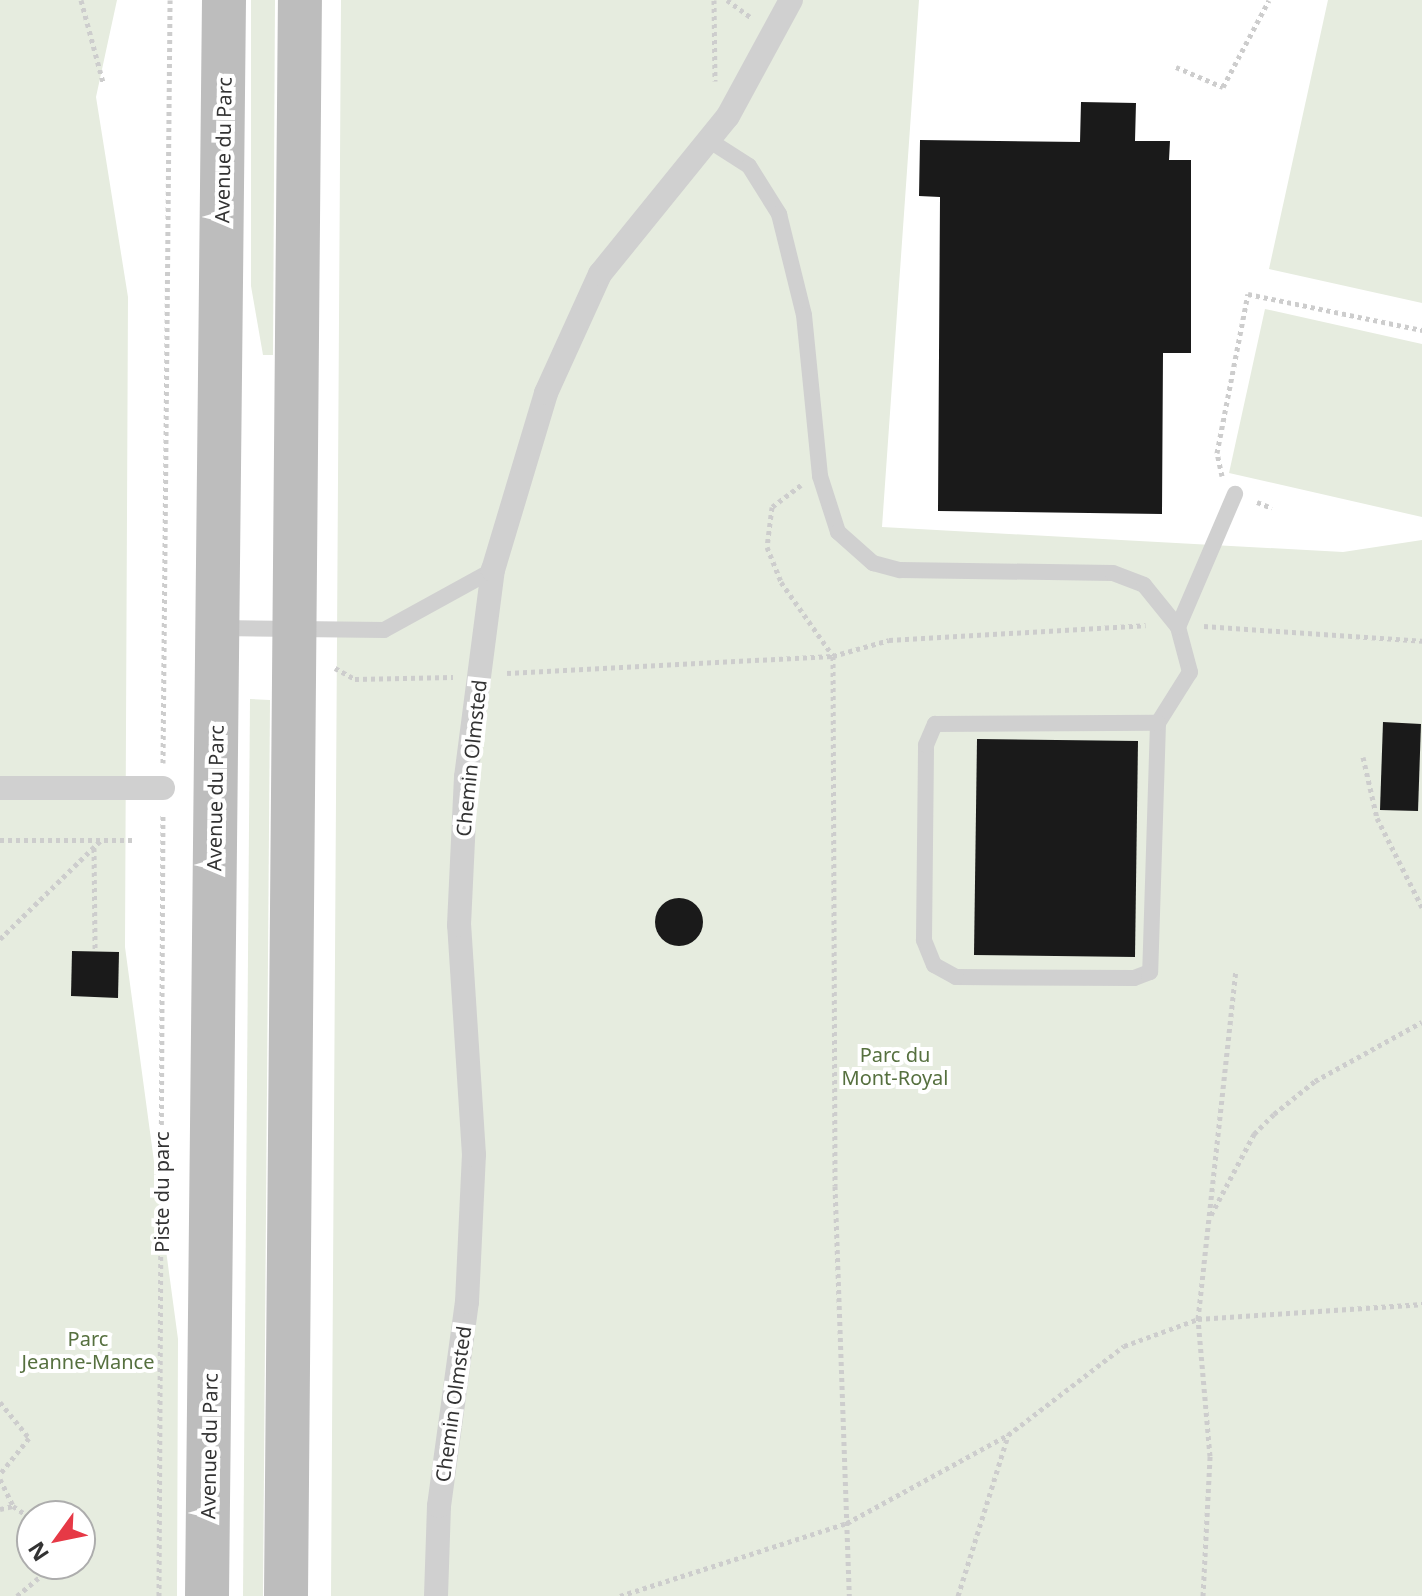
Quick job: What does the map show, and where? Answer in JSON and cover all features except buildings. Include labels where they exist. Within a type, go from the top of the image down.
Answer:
[{"type":"main road","name":"Avenue du Parc","points":[[207,1596],[224,0]]},
{"type":"main road","points":[[286,1596],[297,632],[300,0]]},
{"type":"street","name":"Chemin Olmsted","points":[[436,1596],[439,1506],[467,1302],[474,1155],[459,925],[466,777],[493,570],[546,393],[600,274],[653,200],[710,141],[728,116],[791,0]]},
{"type":"street","points":[[0,788],[163,788]]},
{"type":"lane","points":[[710,141],[749,166],[779,214],[804,315],[820,476],[838,532],[873,563],[900,570],[1113,573],[1144,585],[1178,627],[1190,672],[1158,723],[1150,972],[1134,978],[956,977],[934,965],[924,925],[926,745],[935,724],[1158,723]]},
{"type":"lane","points":[[1178,627],[1235,494]]},
{"type":"lane","points":[[218,628],[297,632],[384,630],[493,570]]},
{"type":"path","points":[[81,0],[103,82]]},
{"type":"path","points":[[163,788],[170,0]]},
{"type":"path","points":[[714,0],[712,71],[728,116]]},
{"type":"path","points":[[1176,67],[1223,87],[1269,0]]},
{"type":"path","points":[[1272,508],[1235,494],[1217,453],[1248,294],[1422,330]]},
{"type":"path","points":[[820,476],[772,507],[767,547],[781,582],[833,656],[835,1186],[849,1596]]},
{"type":"path","points":[[513,672],[833,656],[889,640],[1011,629],[1178,627],[1422,641]]},
{"type":"path","points":[[335,668],[355,679],[458,676]]},
{"type":"path","points":[[1363,757],[1377,818],[1422,907]]},
{"type":"path","name":"Piste du parc","points":[[159,1596],[163,788]]},
{"type":"path","points":[[0,840],[133,840]]},
{"type":"path","points":[[0,939],[101,840]]},
{"type":"path","points":[[94,847],[95,951]]},
{"type":"path","points":[[1203,1596],[1210,1456],[1198,1319],[1236,970]]},
{"type":"path","points":[[1210,1218],[1254,1134],[1274,1114],[1315,1081],[1422,1022]]},
{"type":"path","points":[[620,1596],[847,1523],[1008,1435],[1124,1346],[1198,1319],[1422,1304]]},
{"type":"path","points":[[0,1402],[29,1438],[0,1477],[16,1508]]},
{"type":"path","points":[[958,1596],[1008,1435]]},
{"type":"path","points":[[0,1509],[13,1506]]},
{"type":"path","points":[[17,1596],[36,1580]]},
{"type":"green space","name":"Parc Jeanne-Mance","points":[[0,0],[117,0],[96,97],[128,297],[125,947],[178,1339],[177,1596],[0,1596]]},
{"type":"green space","points":[[251,0],[275,0],[273,355],[263,355],[251,286]]},
{"type":"green space","name":"Parc du Mont-Royal","points":[[341,0],[919,0],[882,527],[1343,552],[1422,540],[1422,1596],[331,1596]]},
{"type":"green space","points":[[1328,0],[1422,0],[1422,303],[1269,269]]},
{"type":"green space","points":[[1265,309],[1422,344],[1422,517],[1229,473]]},
{"type":"green space","points":[[250,699],[270,700],[263,1596],[243,1596]]}]
